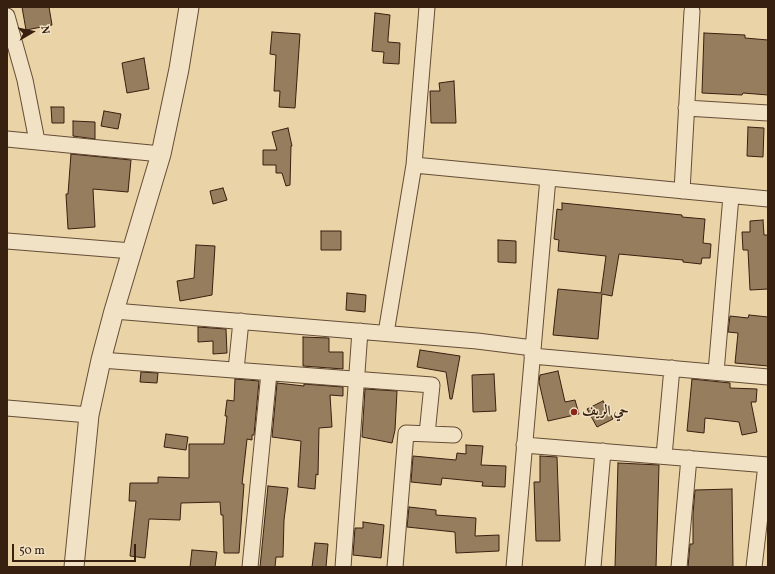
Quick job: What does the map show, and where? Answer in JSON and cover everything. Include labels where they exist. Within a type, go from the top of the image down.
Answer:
[{"type":"street","points":[[74,567],[89,416],[101,360],[114,311],[161,154],[179,69],[188,7]]},
{"type":"street","points":[[386,333],[414,165],[427,7]]},
{"type":"street","points":[[682,191],[692,11]]},
{"type":"street","points":[[7,16],[26,80],[37,141]]},
{"type":"street","points":[[686,108],[768,113]]},
{"type":"street","points":[[7,139],[161,154]]},
{"type":"street","points":[[414,165],[768,199]]},
{"type":"street","points":[[514,567],[548,178]]},
{"type":"street","points":[[716,372],[731,196]]},
{"type":"street","points":[[7,241],[132,251]]},
{"type":"street","points":[[114,311],[477,341],[533,352],[672,368],[768,377]]},
{"type":"street","points":[[236,370],[241,321]]},
{"type":"street","points":[[343,567],[360,331]]},
{"type":"street","points":[[101,360],[432,385],[427,434]]},
{"type":"street","points":[[664,456],[672,368]]},
{"type":"street","points":[[250,567],[269,373]]},
{"type":"street","points":[[7,408],[89,416]]},
{"type":"street","points":[[395,567],[406,433],[454,435]]},
{"type":"street","points":[[524,445],[767,465],[754,567]]},
{"type":"street","points":[[593,567],[603,451]]},
{"type":"street","points":[[679,567],[689,458]]},
{"type":"building","points":[[22,7],[49,7],[52,25],[26,30]]},
{"type":"building","points":[[375,13],[390,15],[388,42],[400,43],[399,64],[383,63],[384,52],[372,51]]},
{"type":"building","points":[[272,32],[300,34],[295,108],[279,107],[280,91],[274,91],[276,55],[270,54]]},
{"type":"building","points":[[704,33],[745,35],[745,38],[768,40],[768,95],[743,93],[742,95],[702,93]]},
{"type":"building","points":[[144,58],[149,89],[127,93],[122,63]]},
{"type":"building","points":[[454,81],[456,123],[431,123],[430,91],[440,91],[439,83]]},
{"type":"building","points":[[51,107],[64,107],[64,123],[52,123]]},
{"type":"building","points":[[104,111],[121,114],[118,129],[101,126]]},
{"type":"building","points":[[73,121],[95,122],[95,139],[73,136]]},
{"type":"building","points":[[748,127],[764,128],[763,157],[747,156]]},
{"type":"building","points":[[288,128],[292,146],[290,185],[286,186],[282,173],[276,173],[276,165],[263,165],[263,150],[277,150],[272,132]]},
{"type":"building","points":[[71,154],[131,160],[128,192],[93,189],[95,227],[68,229],[66,194],[68,194]]},
{"type":"building","points":[[223,188],[227,200],[213,204],[210,191]]},
{"type":"building","points":[[562,203],[682,215],[682,217],[705,219],[703,243],[711,244],[710,258],[702,258],[701,264],[683,262],[683,260],[619,254],[612,296],[602,294],[598,339],[553,335],[558,289],[601,293],[606,256],[558,251],[559,240],[554,239],[557,209],[562,210]]},
{"type":"building","points":[[763,220],[764,235],[768,235],[768,289],[750,290],[748,250],[743,250],[742,232],[750,232],[750,221]]},
{"type":"building","points":[[321,231],[341,231],[341,250],[321,250]]},
{"type":"building","points":[[498,240],[516,241],[516,263],[498,262]]},
{"type":"building","points":[[196,245],[215,246],[212,295],[180,301],[177,281],[194,278]]},
{"type":"building","points":[[347,293],[366,295],[365,312],[346,310]]},
{"type":"building","points":[[749,315],[768,317],[768,366],[735,363],[738,333],[728,332],[730,316],[748,318]]},
{"type":"building","points":[[198,327],[226,329],[227,353],[213,354],[213,341],[198,342]]},
{"type":"building","points":[[303,337],[329,338],[329,352],[343,352],[343,369],[303,366]]},
{"type":"building","points":[[420,350],[460,356],[452,399],[450,399],[446,372],[417,367]]},
{"type":"building","points":[[558,371],[565,402],[575,400],[579,414],[548,421],[539,382],[540,375]]},
{"type":"building","points":[[141,372],[158,373],[157,383],[140,382]]},
{"type":"building","points":[[494,374],[496,411],[473,412],[472,375]]},
{"type":"building","points":[[235,379],[259,381],[254,435],[252,435],[252,440],[247,439],[242,484],[244,484],[239,553],[224,553],[223,515],[221,515],[220,502],[181,503],[180,520],[149,519],[145,558],[130,556],[136,501],[129,501],[130,483],[158,483],[158,477],[189,478],[189,444],[224,444],[227,400],[234,401]]},
{"type":"building","points":[[692,379],[730,383],[730,388],[757,389],[756,402],[751,402],[757,432],[742,435],[739,422],[705,418],[704,433],[687,431]]},
{"type":"building","points":[[277,383],[304,386],[304,384],[343,387],[343,396],[330,395],[332,427],[319,428],[318,475],[316,474],[315,489],[298,487],[301,441],[272,437]]},
{"type":"building","points":[[365,389],[397,391],[395,430],[392,443],[362,437]]},
{"type":"building","points":[[603,401],[613,419],[597,427],[587,409]]},
{"type":"building","points":[[166,434],[188,437],[186,450],[164,447]]},
{"type":"building","points":[[466,445],[483,446],[481,465],[506,466],[505,487],[482,486],[483,482],[442,478],[441,485],[411,482],[413,456],[456,460],[457,453],[466,454]]},
{"type":"building","points":[[540,456],[557,457],[560,541],[536,541],[534,482],[540,482]]},
{"type":"building","points":[[618,463],[659,465],[656,567],[615,567]]},
{"type":"building","points":[[268,486],[288,488],[284,520],[283,557],[276,557],[275,567],[260,567]]},
{"type":"building","points":[[732,489],[733,567],[688,567],[690,544],[693,544],[695,490]]},
{"type":"building","points":[[409,507],[436,510],[436,515],[476,518],[475,536],[499,535],[499,551],[456,553],[455,532],[407,527]]},
{"type":"building","points":[[363,522],[384,525],[381,558],[353,555],[355,528],[363,528]]},
{"type":"building","points":[[315,543],[328,544],[326,567],[312,567]]},
{"type":"building","points":[[192,550],[217,552],[215,567],[190,567]]},
{"type":"place","name":"حي الريف","points":[[574,412]]}]
